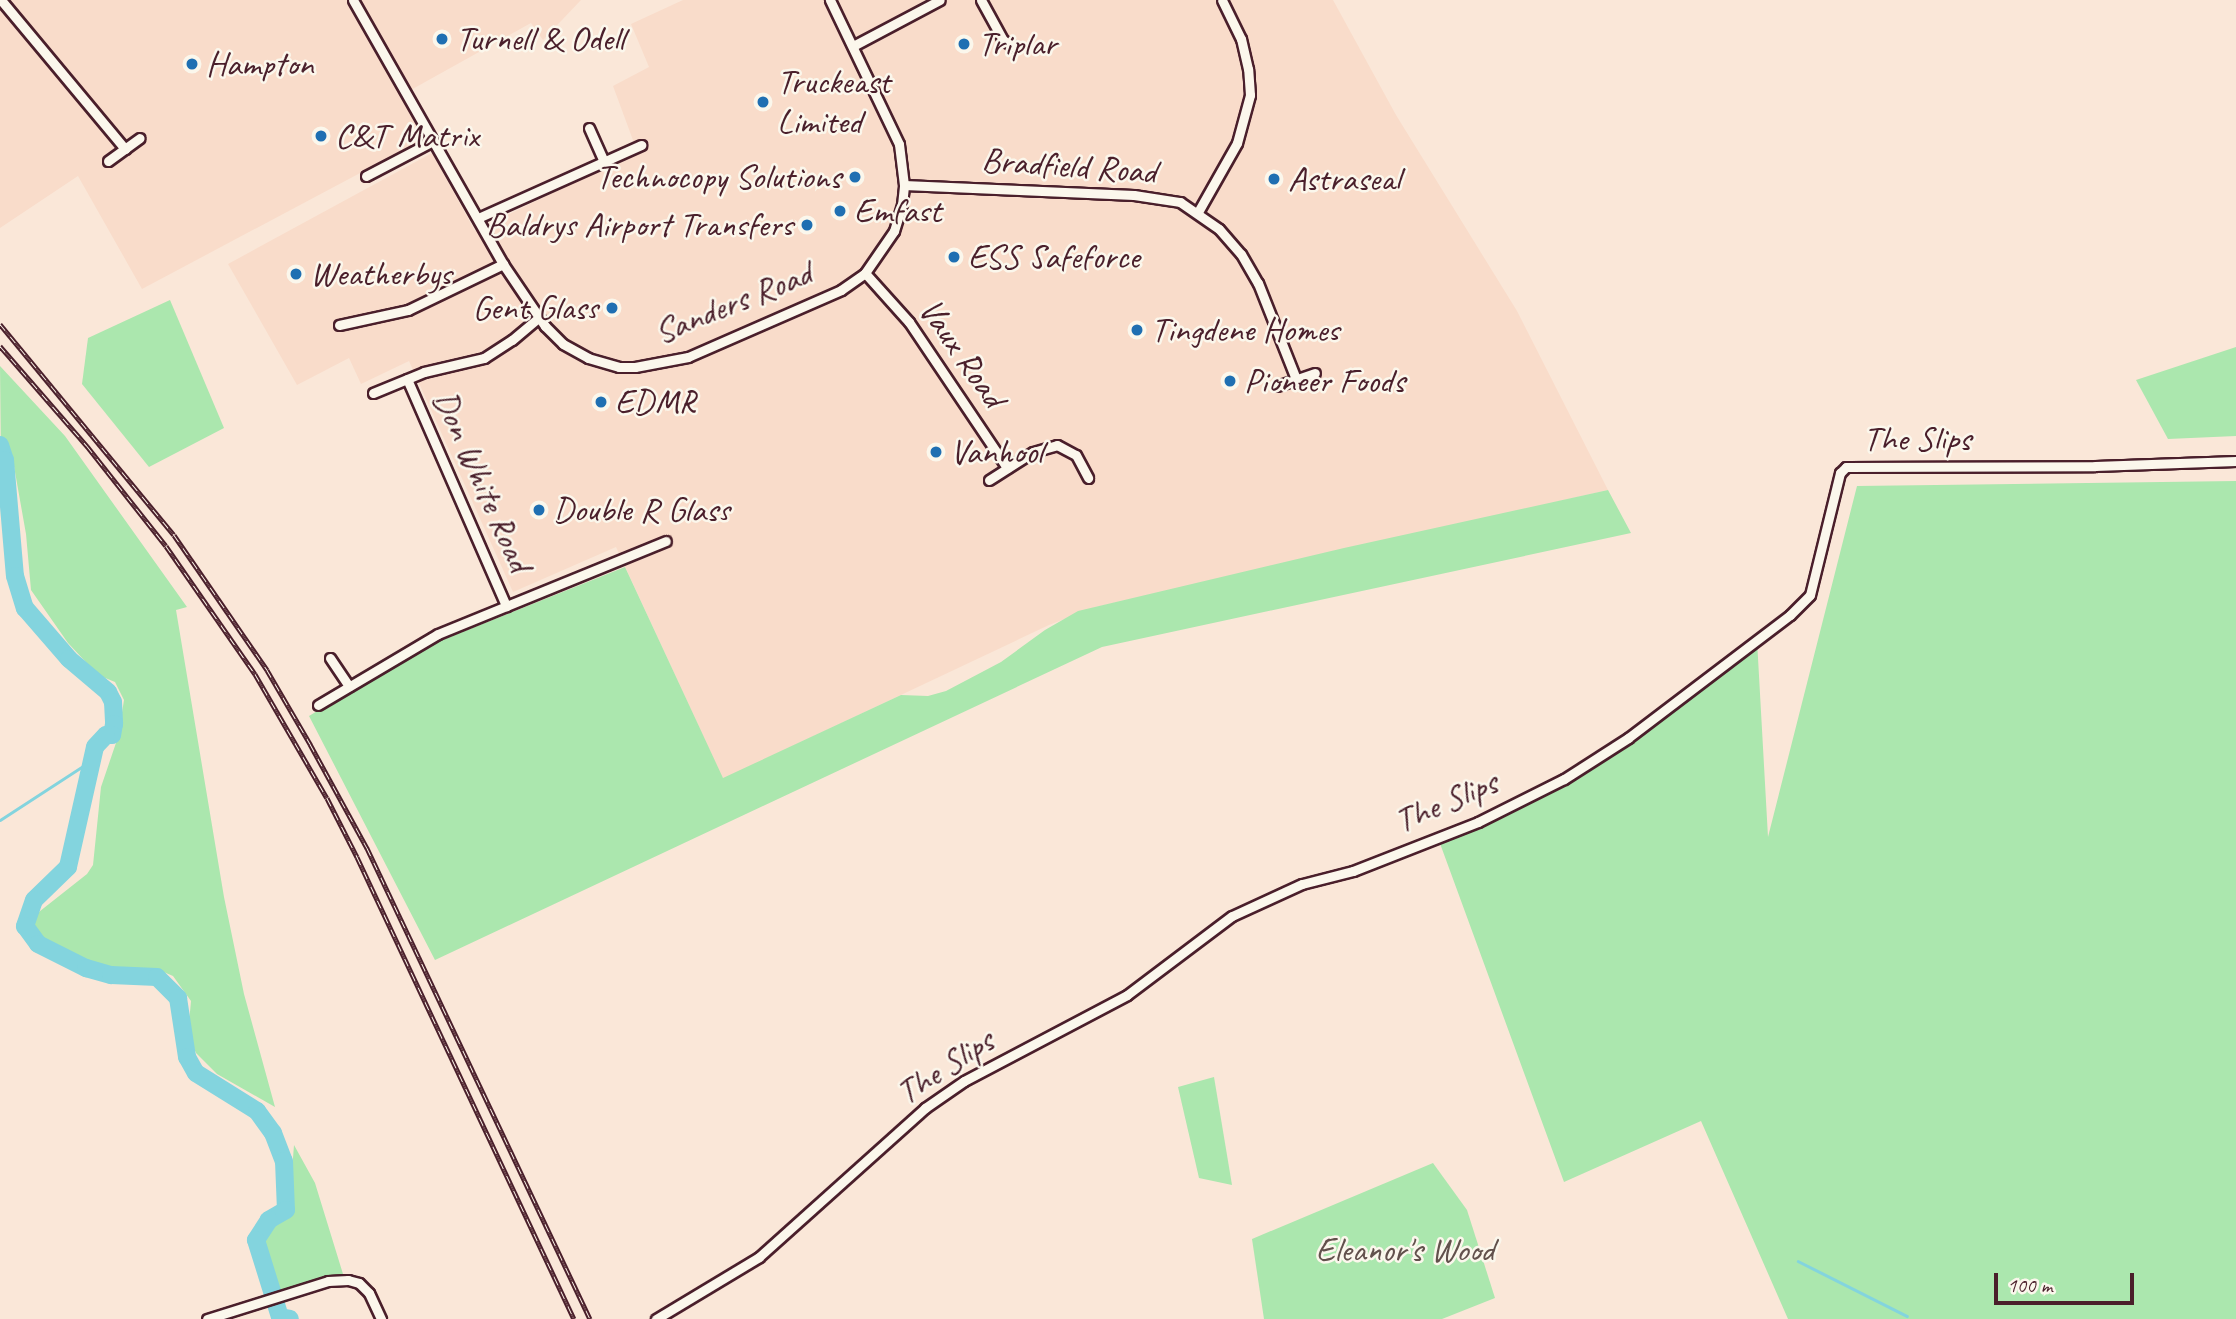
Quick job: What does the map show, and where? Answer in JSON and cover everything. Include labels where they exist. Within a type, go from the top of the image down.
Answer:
[{"type":"street","points":[[1,0],[125,149]]},
{"type":"street","name":"Sanders Road","points":[[352,0],[503,264],[538,318],[563,344],[588,358],[619,367],[654,366],[688,357],[816,302],[865,273]]},
{"type":"street","points":[[830,0],[896,135],[904,185],[902,205],[894,231],[865,273]]},
{"type":"street","points":[[853,46],[940,0]]},
{"type":"street","points":[[981,0],[1003,40],[1014,47]]},
{"type":"street","points":[[1198,212],[1237,143],[1250,95],[1248,69],[1241,39],[1222,0]]},
{"type":"street","points":[[589,128],[604,161]]},
{"type":"street","points":[[108,161],[140,138]]},
{"type":"street","points":[[366,176],[433,141]]},
{"type":"street","points":[[478,218],[641,145]]},
{"type":"street","name":"Bradfield Road","points":[[904,185],[1134,195],[1180,202],[1219,229],[1248,266],[1296,379]]},
{"type":"street","points":[[339,325],[408,310],[503,264]]},
{"type":"street","name":"Vaux Road","points":[[865,273],[909,322],[1007,468]]},
{"type":"street","name":"Don White Road","points":[[373,393],[407,379],[484,358],[512,340],[538,318]]},
{"type":"street","points":[[1277,387],[1315,373]]},
{"type":"street","name":"Don White Road","points":[[407,379],[506,606]]},
{"type":"street","points":[[989,480],[1033,452],[1057,445],[1076,455],[1088,478]]},
{"type":"street","name":"The Slips","points":[[656,1319],[759,1257],[925,1108],[964,1080],[1127,995],[1232,916],[1302,884],[1353,871],[1478,822],[1564,779],[1628,737],[1790,615],[1810,595],[1840,473],[1846,467],[2095,466],[2236,461]]},
{"type":"street","name":"Don White Road","points":[[318,705],[417,644],[666,541]]},
{"type":"street","points":[[330,659],[349,686]]},
{"type":"street","points":[[207,1319],[328,1281],[348,1280],[359,1283],[369,1293],[381,1319]]},
{"type":"shaded area","points":[[0,0],[581,0],[543,40],[531,23],[400,96],[424,139],[142,289],[78,176],[0,228]]},
{"type":"shaded area","points":[[683,0],[1333,0],[1396,115],[1517,311],[1608,490],[1096,607],[1049,625],[723,779],[616,547],[513,592],[409,361],[361,384],[349,358],[297,385],[228,264],[432,153],[475,231],[637,151],[613,86],[649,67],[631,24]]},
{"type":"green space","points":[[170,300],[224,428],[149,467],[82,384],[88,338]]},
{"type":"green space","points":[[2236,347],[2236,436],[2168,439],[2136,380]]},
{"type":"green space","points":[[0,366],[65,436],[187,607],[176,610],[224,897],[244,994],[275,1107],[217,1074],[196,1053],[188,1034],[191,1001],[173,976],[159,970],[110,969],[73,954],[35,934],[30,927],[30,919],[87,874],[93,865],[101,787],[118,737],[124,700],[115,682],[98,675],[68,643],[31,590],[26,534],[12,455],[1,459]]},
{"type":"green space","points":[[2236,481],[2236,1319],[1788,1319],[1701,1121],[1564,1182],[1438,838],[1564,779],[1757,640],[1768,837],[1857,486]]},
{"type":"green space","points":[[1608,490],[1631,533],[1102,647],[435,960],[309,716],[422,648],[625,567],[723,778],[901,695],[928,696],[946,691],[1001,662],[1045,630],[1078,611],[1344,548]]},
{"type":"green space","points":[[1214,1077],[1232,1185],[1199,1178],[1178,1087]]},
{"type":"green space","points":[[294,1145],[315,1183],[343,1274],[273,1292],[260,1242],[269,1222],[289,1210]]},
{"type":"green space","name":"Eleanor's Wood","points":[[1433,1163],[1467,1210],[1495,1298],[1442,1319],[1264,1319],[1252,1239]]},
{"type":"waterway","points":[[0,445],[5,460],[15,576],[25,608],[69,659],[108,692],[113,702],[112,735],[106,735],[95,747],[68,867],[34,900],[25,926],[38,944],[86,968],[111,975],[157,977],[178,998],[187,1057],[196,1073],[257,1111],[273,1133],[284,1161],[286,1210],[269,1220],[256,1240],[280,1317],[290,1319]]},
{"type":"waterway","points":[[0,820],[91,761]]},
{"type":"waterway","points":[[1798,1261],[1907,1316]]},
{"type":"railway","points":[[0,324],[174,535],[267,670],[367,848],[590,1319]]},
{"type":"railway","points":[[0,346],[87,446],[166,546],[255,674],[327,798],[357,857],[574,1319]]},
{"type":"place","name":"Turnell & Odell","points":[[442,39]]},
{"type":"place","name":"Triplar","points":[[964,44]]},
{"type":"place","name":"Hampton","points":[[192,64]]},
{"type":"place","name":"Truckeast Limited","points":[[763,102]]},
{"type":"place","name":"C&T Matrix","points":[[321,136]]},
{"type":"place","name":"Technocopy Solutions","points":[[855,177]]},
{"type":"place","name":"Astraseal","points":[[1274,179]]},
{"type":"place","name":"Emfast","points":[[840,211]]},
{"type":"place","name":"Baldrys Airport Transfers","points":[[807,225]]},
{"type":"place","name":"ESS Safeforce","points":[[954,257]]},
{"type":"place","name":"Weatherbys","points":[[296,274]]},
{"type":"place","name":"Gent Glass","points":[[612,308]]},
{"type":"place","name":"Tingdene Homes","points":[[1137,330]]},
{"type":"place","name":"Pioneer Foods","points":[[1230,381]]},
{"type":"place","name":"EDMR","points":[[601,402]]},
{"type":"place","name":"Vanhool","points":[[936,452]]},
{"type":"place","name":"Double R Glass","points":[[539,510]]}]
